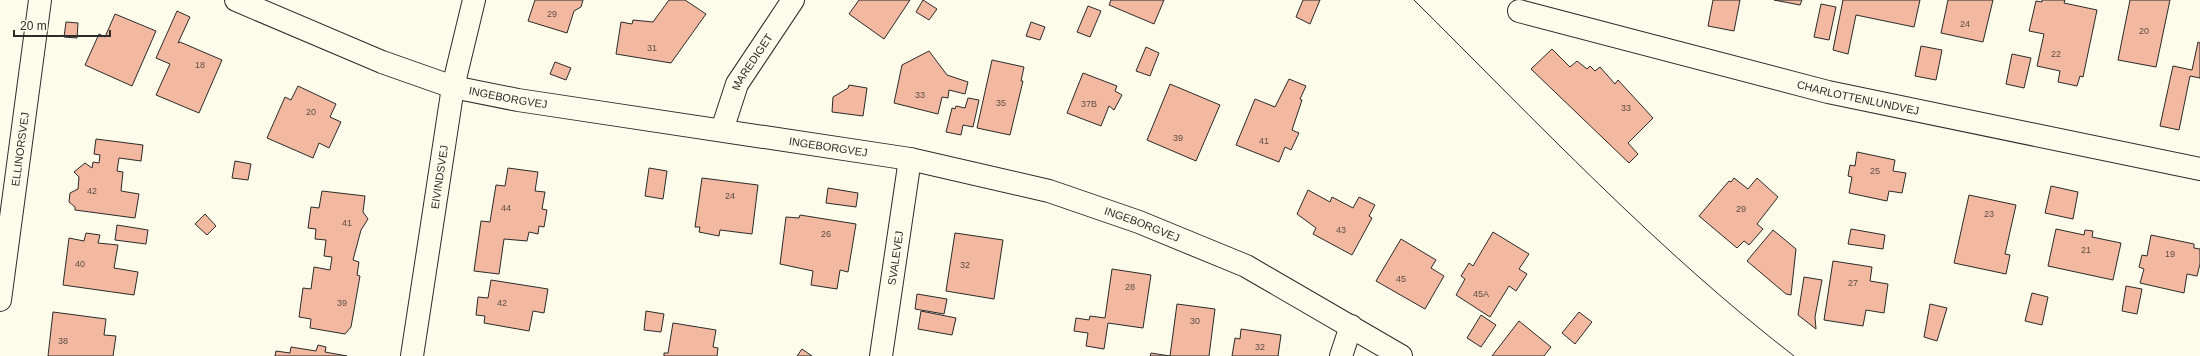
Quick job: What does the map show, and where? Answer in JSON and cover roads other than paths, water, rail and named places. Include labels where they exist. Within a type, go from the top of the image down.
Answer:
[{"type":"street","name":"ELLINORSVEJ","points":[[0,300],[40,0]]},
{"type":"street","name":"INGEBORGVEJ","points":[[236,0],[382,62],[453,87],[518,100],[910,159],[1049,191],[1139,222],[1246,266],[1401,356]]},
{"type":"street","name":"EIVINDSVEJ","points":[[412,356],[453,87],[474,0]]},
{"type":"street","name":"MAREDIGET","points":[[722,130],[737,84],[794,0]]},
{"type":"street","name":"CHARLOTTENLUNDVEJ","points":[[1519,11],[1828,92],[2200,169]]},
{"type":"street","name":"SVALEVEJ","points":[[880,356],[910,159]]},
{"type":"street","points":[[1341,356],[1351,326]]},
{"type":"tram line","points":[[1414,0],[1552,138],[1646,229],[1694,273],[1794,356]]}]
